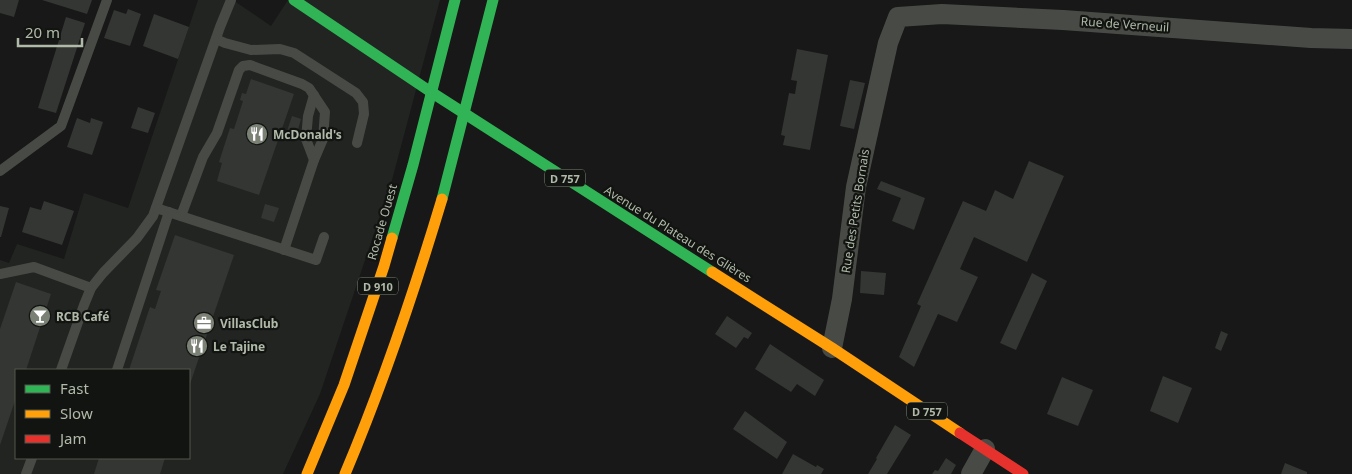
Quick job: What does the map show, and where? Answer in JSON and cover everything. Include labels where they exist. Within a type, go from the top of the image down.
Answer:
[{"type":"main road","name":"Avenue du Plateau des Glières","points":[[294,0],[464,114],[832,348],[1023,474]]},
{"type":"main road","name":"Rocade Ouest","points":[[307,474],[344,385],[384,266],[455,0]]},
{"type":"main road","name":"D 910","points":[[345,474],[385,376],[409,305],[445,185],[492,0]]},
{"type":"street","name":"Rue de Verneuil","points":[[898,17],[942,14],[1352,39]]},
{"type":"street","name":"Rue des Petits Bornais","points":[[832,348],[842,299],[856,187],[888,42],[898,17]]},
{"type":"street","points":[[971,474],[985,449]]},
{"type":"lane","points":[[0,171],[61,126],[107,0]]},
{"type":"lane","points":[[62,369],[91,288],[137,238],[153,216],[231,0]]},
{"type":"lane","points":[[216,39],[251,50],[280,49],[294,53],[356,93],[363,102],[364,114],[357,143]]},
{"type":"lane","points":[[181,216],[203,157],[217,133],[238,70],[243,66],[250,65],[309,88],[324,112],[323,139],[314,160],[284,250]]},
{"type":"lane","points":[[314,95],[308,116],[306,139],[314,160]]},
{"type":"lane","points":[[156,208],[316,260],[324,237]]},
{"type":"lane","points":[[117,369],[169,212]]},
{"type":"lane","points":[[0,274],[34,267],[91,288]]},
{"type":"lane","points":[[26,474],[32,459]]},
{"type":"shaded area","points":[[198,0],[233,0],[271,26],[288,0],[440,0],[392,180],[320,394],[283,474],[0,474],[0,260],[9,263],[17,244],[64,259],[84,193],[128,208]]},
{"type":"building","points":[[0,0],[19,0],[14,17],[0,13]]},
{"type":"building","points":[[42,0],[92,0],[87,14]]},
{"type":"building","points":[[128,9],[141,14],[130,46],[104,38],[114,10],[126,14]]},
{"type":"building","points":[[154,14],[189,27],[178,59],[143,46]]},
{"type":"building","points":[[66,17],[85,23],[56,113],[38,108]]},
{"type":"building","points":[[797,49],[828,55],[810,150],[783,145],[785,136],[781,135],[789,93],[795,94],[797,81],[791,80]]},
{"type":"building","points":[[251,79],[294,94],[259,195],[217,181],[222,163],[219,162],[230,128],[234,129],[243,101],[240,100],[242,93],[246,94]]},
{"type":"building","points":[[850,80],[865,83],[854,129],[840,126]]},
{"type":"building","points":[[138,107],[155,113],[148,133],[131,128]]},
{"type":"building","points":[[292,116],[301,119],[296,137],[286,134]]},
{"type":"building","points":[[77,118],[90,123],[91,118],[103,122],[92,155],[67,147]]},
{"type":"building","points":[[1029,161],[1064,176],[1027,262],[974,237],[960,269],[978,277],[957,322],[938,314],[914,367],[899,357],[921,306],[917,304],[963,201],[986,211],[995,190],[1013,199]]},
{"type":"building","points":[[881,181],[925,198],[914,230],[892,221],[901,198],[877,189]]},
{"type":"building","points":[[44,201],[74,211],[62,245],[22,232],[30,207],[41,210]]},
{"type":"building","points":[[265,204],[279,208],[274,222],[261,218]]},
{"type":"building","points":[[0,206],[9,208],[1,237],[0,237]]},
{"type":"building","points":[[175,235],[234,255],[190,384],[190,369],[129,369],[150,307],[155,309],[161,291],[156,290]]},
{"type":"building","points":[[861,271],[886,273],[884,295],[860,293]]},
{"type":"building","points":[[1032,273],[1047,281],[1016,350],[1000,343]]},
{"type":"building","points":[[16,282],[51,294],[26,369],[15,369],[15,401],[0,445],[0,329]]},
{"type":"building","points":[[727,316],[752,333],[748,339],[744,337],[736,348],[715,334]]},
{"type":"building","points":[[1221,331],[1228,334],[1221,351],[1215,348]]},
{"type":"building","points":[[770,344],[824,380],[815,396],[797,384],[791,392],[755,369]]},
{"type":"building","points":[[1163,376],[1192,388],[1178,423],[1150,411]]},
{"type":"building","points":[[1062,377],[1093,390],[1078,426],[1047,414]]},
{"type":"building","points":[[745,411],[787,442],[777,459],[733,429]]},
{"type":"building","points":[[895,425],[911,435],[887,474],[868,474],[876,458]]},
{"type":"building","points":[[793,454],[816,467],[817,465],[824,469],[821,474],[782,474]]},
{"type":"building","points":[[946,458],[956,465],[951,474],[932,474],[935,470],[938,471]]},
{"type":"building","points":[[99,459],[165,459],[160,474],[94,474]]},
{"type":"building","points":[[1285,463],[1307,472],[1307,474],[1281,474]]},
{"type":"traffic: fast","points":[[294,0],[431,92]]},
{"type":"traffic: fast","points":[[392,238],[413,165],[455,0]]},
{"type":"traffic: fast","points":[[442,199],[493,0]]},
{"type":"traffic: fast","points":[[431,92],[712,272]]},
{"type":"traffic: slow","points":[[345,474],[397,338],[442,199]]},
{"type":"traffic: slow","points":[[307,474],[344,385],[392,238]]},
{"type":"traffic: slow","points":[[712,272],[832,348],[960,433]]},
{"type":"traffic: jam","points":[[960,433],[1023,474]]},
{"type":"place","name":"McDonald's","points":[[257,134]]},
{"type":"place","name":"RCB Café","points":[[40,316]]},
{"type":"place","name":"VillasClub","points":[[204,323]]},
{"type":"place","name":"Le Tajine","points":[[197,346]]}]
